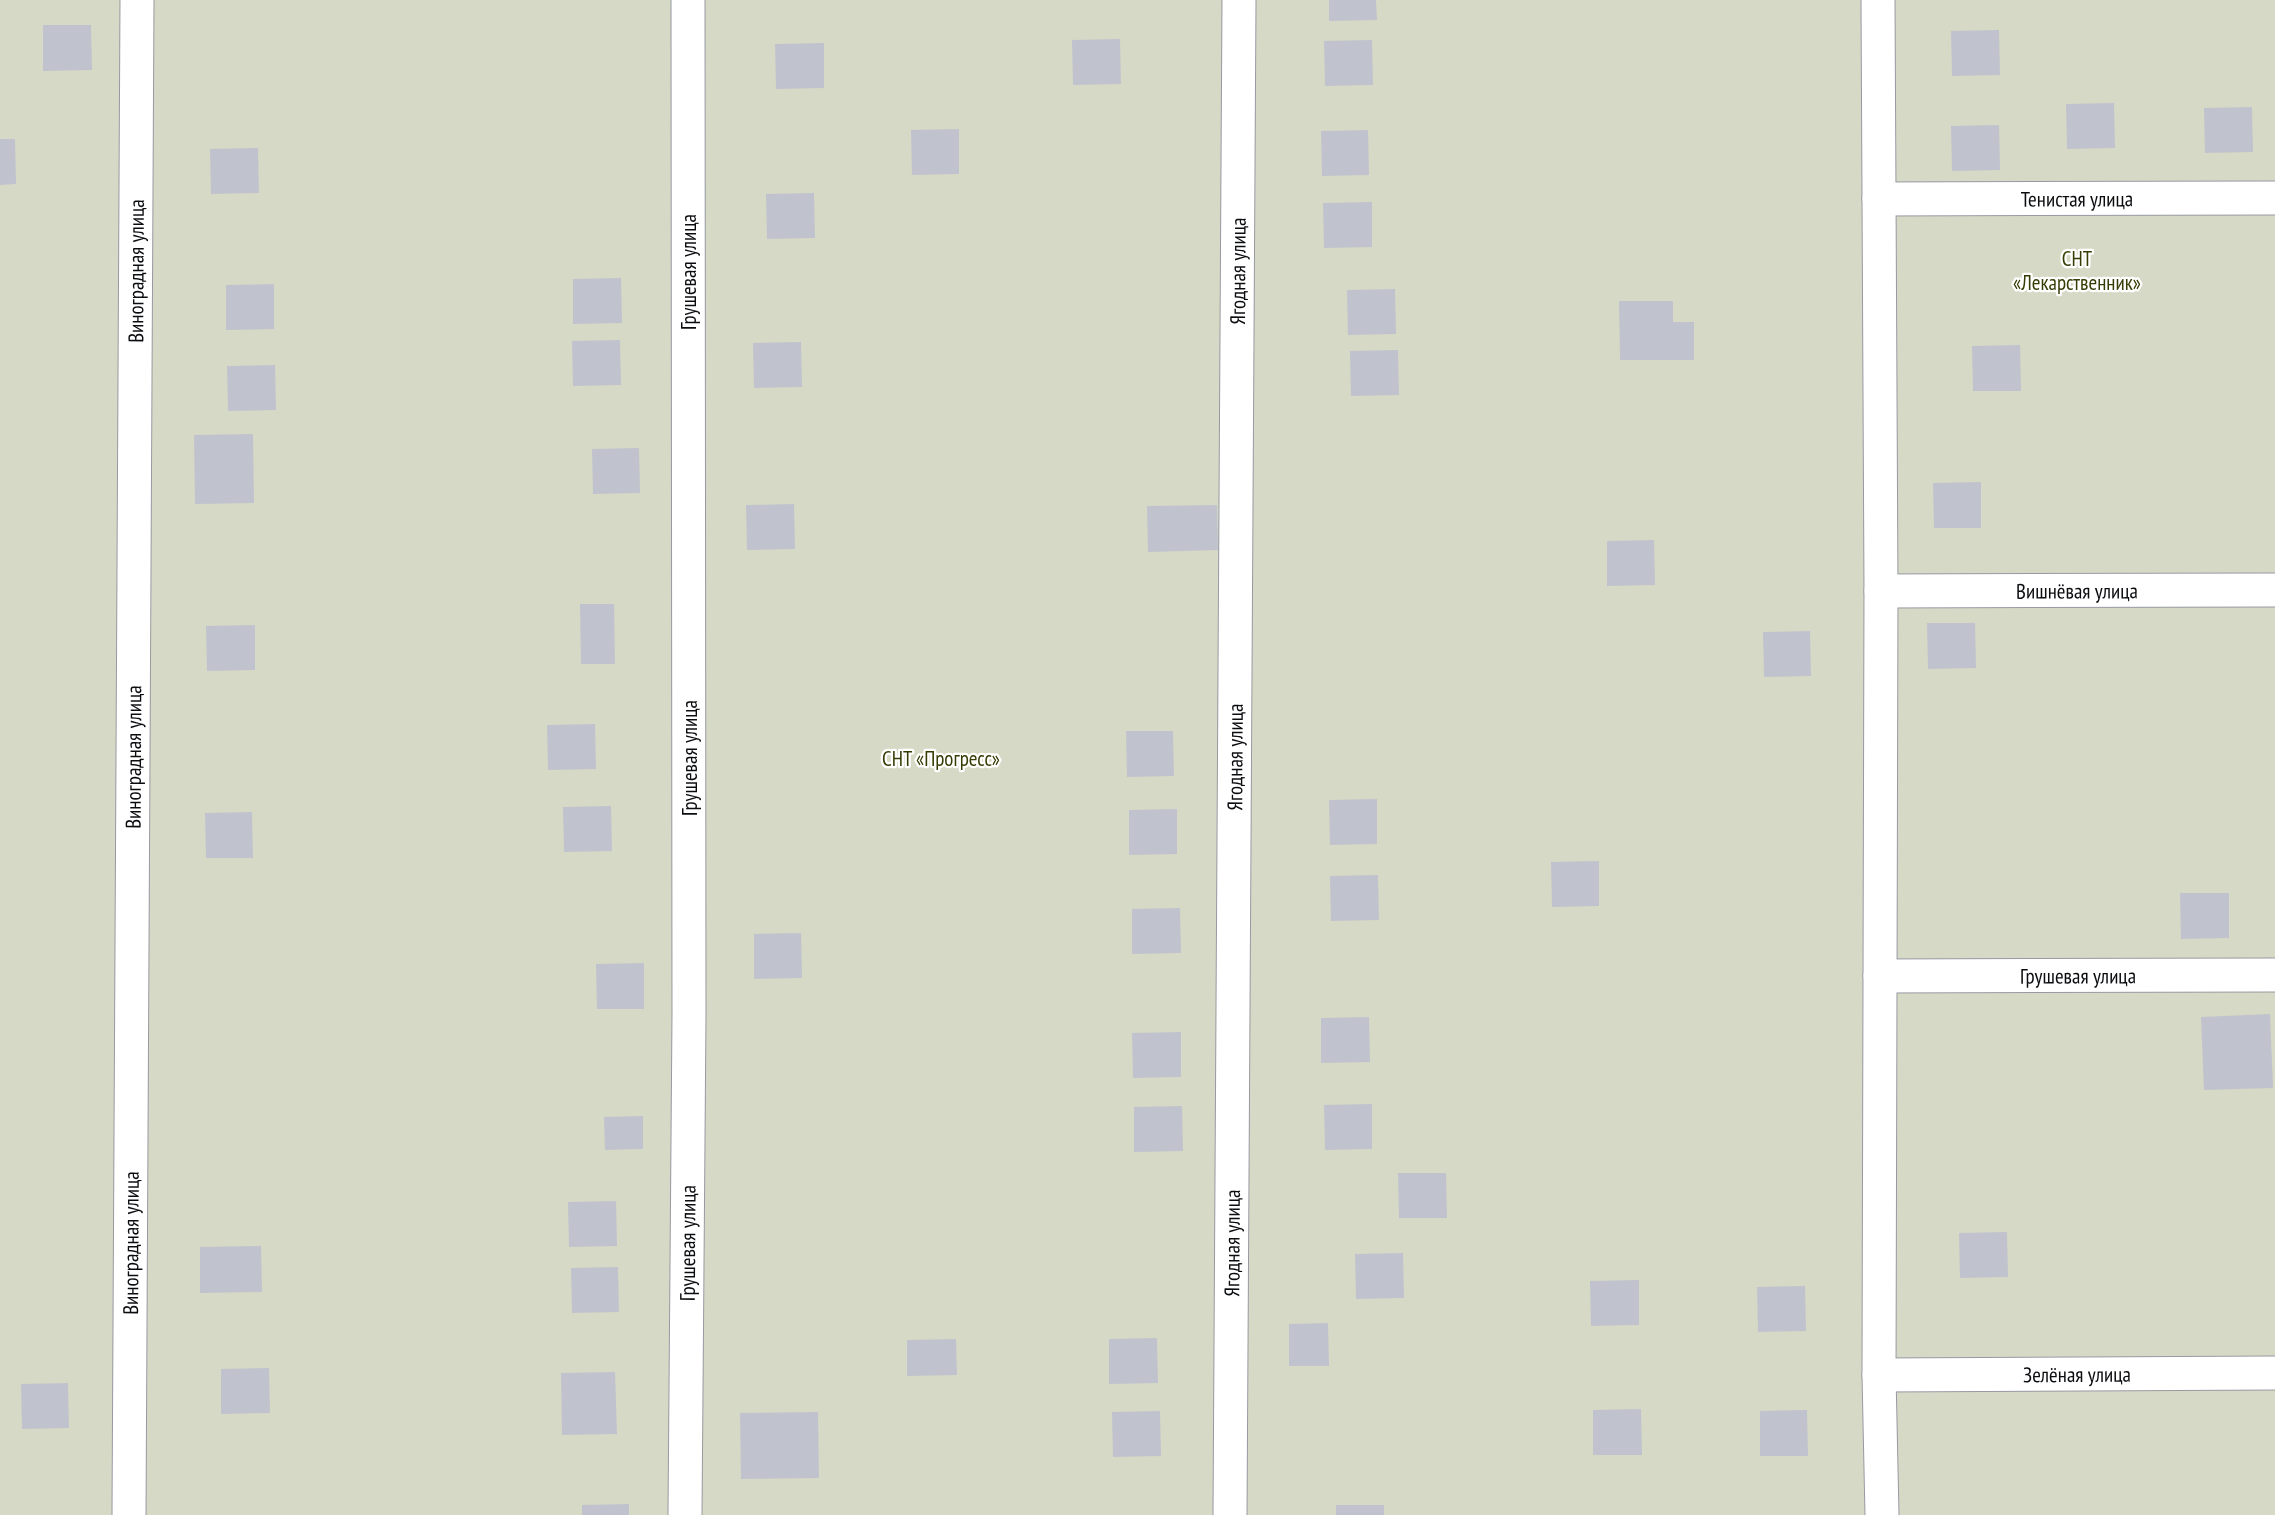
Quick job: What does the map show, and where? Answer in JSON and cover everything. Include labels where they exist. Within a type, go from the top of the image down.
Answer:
[{"type":"street","name":"Виноградная улица","points":[[129,1515],[137,0]]},
{"type":"street","name":"Грушевая улица","points":[[685,1515],[689,1015],[688,0]]},
{"type":"street","name":"Ягодная улица","points":[[1230,1515],[1239,0]]},
{"type":"street","points":[[1878,0],[1881,591],[1879,1375],[1882,1515]]},
{"type":"street","name":"Тенистая улица","points":[[1879,199],[2275,198]]},
{"type":"street","name":"Вишнёвая улица","points":[[1881,591],[2275,591]]},
{"type":"street","name":"Грушевая улица","points":[[1880,976],[2275,975]]},
{"type":"street","name":"Зелёная улица","points":[[1879,1375],[2275,1373]]},
{"type":"green space","name":"СНТ «Прогресс»","points":[[0,0],[2275,0],[2275,1515],[0,1515]]},
{"type":"building","points":[[1329,0],[1376,0],[1377,20],[1329,21]]},
{"type":"building","points":[[43,25],[91,25],[92,70],[43,71]]},
{"type":"building","points":[[1999,30],[2000,75],[1952,76],[1951,31]]},
{"type":"building","points":[[1120,39],[1121,84],[1073,85],[1072,40]]},
{"type":"building","points":[[1372,40],[1373,85],[1325,86],[1324,41]]},
{"type":"building","points":[[824,43],[824,88],[776,89],[775,44]]},
{"type":"building","points":[[2114,103],[2115,148],[2067,149],[2066,104]]},
{"type":"building","points":[[2252,107],[2253,152],[2205,153],[2204,108]]},
{"type":"building","points":[[1999,125],[2000,170],[1952,171],[1951,126]]},
{"type":"building","points":[[959,129],[959,174],[912,175],[911,130]]},
{"type":"building","points":[[1368,130],[1369,175],[1322,176],[1321,131]]},
{"type":"building","points":[[0,139],[15,139],[16,184],[0,185]]},
{"type":"building","points":[[258,148],[259,193],[211,194],[210,149]]},
{"type":"building","points":[[814,193],[815,238],[767,239],[766,194]]},
{"type":"building","points":[[1372,202],[1372,247],[1324,248],[1323,203]]},
{"type":"building","points":[[621,278],[622,323],[573,324],[573,279]]},
{"type":"building","points":[[274,284],[274,329],[226,330],[226,285]]},
{"type":"building","points":[[1395,289],[1396,334],[1348,335],[1347,290]]},
{"type":"building","points":[[1619,301],[1673,301],[1673,322],[1694,322],[1694,360],[1620,360]]},
{"type":"building","points":[[620,340],[621,385],[573,386],[572,341]]},
{"type":"building","points":[[801,342],[802,387],[754,388],[753,343]]},
{"type":"building","points":[[2020,345],[2021,391],[1973,391],[1972,346]]},
{"type":"building","points":[[1398,350],[1399,395],[1351,396],[1350,351]]},
{"type":"building","points":[[275,365],[276,410],[228,411],[227,366]]},
{"type":"building","points":[[253,434],[254,503],[195,504],[194,435]]},
{"type":"building","points":[[639,448],[640,493],[593,494],[592,449]]},
{"type":"building","points":[[1981,482],[1981,528],[1934,528],[1933,483]]},
{"type":"building","points":[[794,504],[795,549],[747,550],[746,505]]},
{"type":"building","points":[[1217,505],[1218,550],[1148,552],[1147,506]]},
{"type":"building","points":[[1654,540],[1655,585],[1607,586],[1607,541]]},
{"type":"building","points":[[580,604],[614,604],[615,664],[581,664]]},
{"type":"building","points":[[1927,623],[1975,623],[1976,668],[1928,669]]},
{"type":"building","points":[[255,625],[255,670],[207,671],[206,626]]},
{"type":"building","points":[[1810,631],[1811,676],[1764,677],[1763,632]]},
{"type":"building","points":[[595,724],[596,769],[548,770],[547,725]]},
{"type":"building","points":[[1126,731],[1173,731],[1174,776],[1127,777]]},
{"type":"building","points":[[1377,799],[1377,844],[1330,845],[1329,800]]},
{"type":"building","points":[[611,806],[612,851],[564,852],[563,807]]},
{"type":"building","points":[[1177,809],[1177,854],[1129,855],[1129,810]]},
{"type":"building","points":[[252,812],[253,858],[206,858],[205,813]]},
{"type":"building","points":[[1599,861],[1599,906],[1552,907],[1551,862]]},
{"type":"building","points":[[1378,875],[1379,920],[1331,921],[1330,876]]},
{"type":"building","points":[[2180,893],[2229,893],[2229,938],[2181,939]]},
{"type":"building","points":[[1180,908],[1181,953],[1132,954],[1132,909]]},
{"type":"building","points":[[801,933],[802,978],[754,979],[754,934]]},
{"type":"building","points":[[644,963],[644,1009],[597,1009],[596,964]]},
{"type":"building","points":[[2270,1014],[2273,1088],[2204,1090],[2201,1017]]},
{"type":"building","points":[[1369,1017],[1370,1062],[1321,1063],[1321,1018]]},
{"type":"building","points":[[1181,1032],[1181,1077],[1133,1078],[1132,1033]]},
{"type":"building","points":[[1372,1104],[1372,1149],[1325,1150],[1324,1105]]},
{"type":"building","points":[[1182,1106],[1183,1151],[1134,1152],[1134,1107]]},
{"type":"building","points":[[643,1116],[643,1149],[605,1150],[604,1117]]},
{"type":"building","points":[[1398,1173],[1446,1173],[1447,1218],[1399,1218]]},
{"type":"building","points":[[616,1201],[617,1246],[569,1247],[568,1202]]},
{"type":"building","points":[[2007,1232],[2008,1277],[1960,1278],[1959,1233]]},
{"type":"building","points":[[261,1246],[262,1292],[200,1293],[200,1247]]},
{"type":"building","points":[[1403,1253],[1404,1298],[1356,1299],[1355,1254]]},
{"type":"building","points":[[618,1267],[619,1312],[572,1313],[571,1268]]},
{"type":"building","points":[[1639,1280],[1639,1325],[1591,1326],[1590,1281]]},
{"type":"building","points":[[1805,1286],[1806,1331],[1758,1332],[1757,1287]]},
{"type":"building","points":[[1328,1323],[1329,1366],[1289,1366],[1289,1324]]},
{"type":"building","points":[[1157,1338],[1158,1383],[1109,1384],[1109,1339]]},
{"type":"building","points":[[956,1339],[957,1375],[907,1376],[907,1340]]},
{"type":"building","points":[[269,1368],[270,1413],[221,1414],[221,1369]]},
{"type":"building","points":[[615,1372],[617,1434],[562,1435],[561,1373]]},
{"type":"building","points":[[68,1383],[69,1428],[22,1429],[21,1384]]},
{"type":"building","points":[[1641,1409],[1642,1455],[1593,1455],[1593,1410]]},
{"type":"building","points":[[1807,1410],[1808,1456],[1760,1456],[1760,1411]]},
{"type":"building","points":[[1160,1411],[1161,1456],[1113,1457],[1112,1412]]},
{"type":"building","points":[[818,1412],[819,1478],[741,1479],[740,1413]]},
{"type":"building","points":[[629,1504],[629,1515],[582,1515],[582,1505]]},
{"type":"building","points":[[1336,1505],[1384,1505],[1384,1515],[1336,1515]]},
{"type":"park label","name":"СНТ «Лекарственник»","points":[[2077,270]]}]
